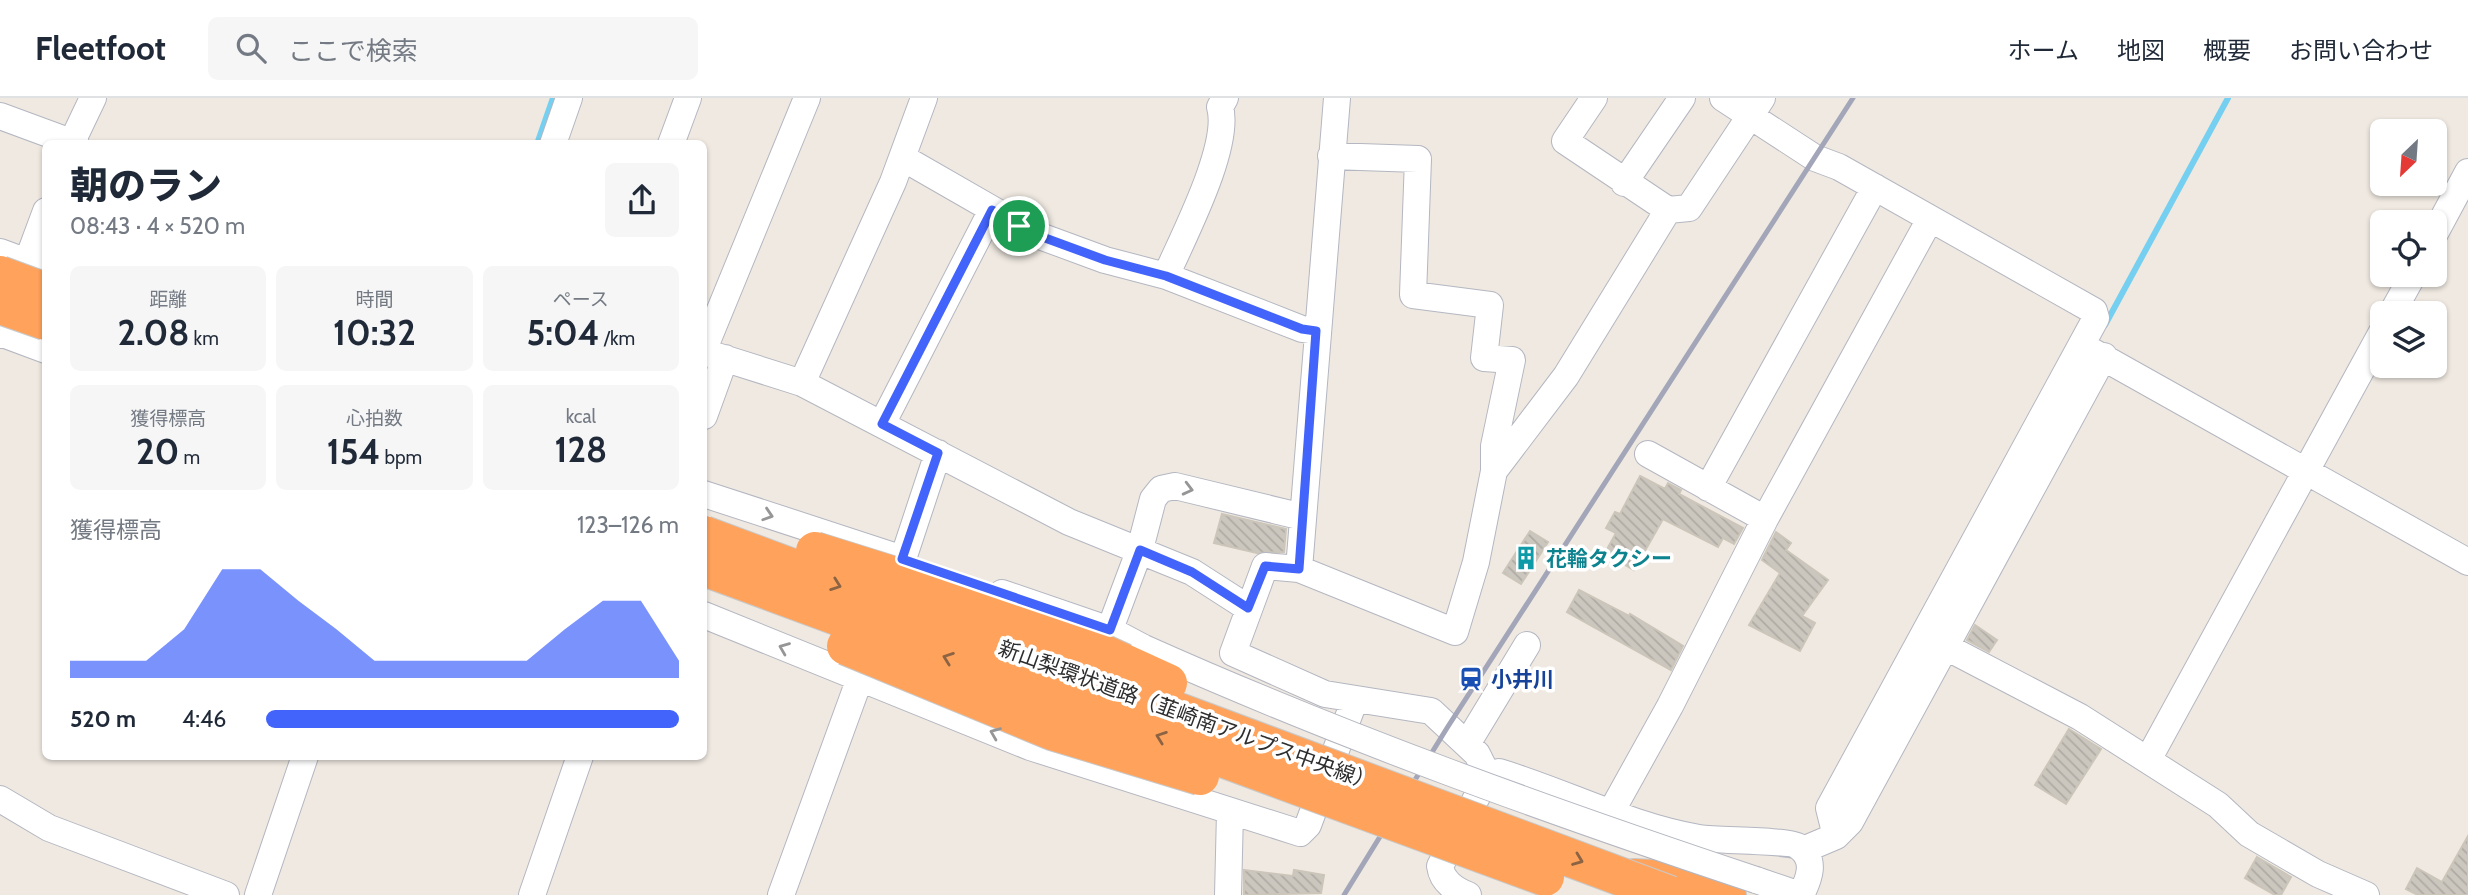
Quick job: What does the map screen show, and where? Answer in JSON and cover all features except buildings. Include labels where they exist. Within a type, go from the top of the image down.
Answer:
[{"type":"highway","points":[[0,304],[42,320]]},
{"type":"highway","points":[[707,513],[1020,618],[1515,851]]},
{"type":"highway","name":"新山梨環状道路（韮崎南アルプス中央線）","points":[[707,537],[1608,886],[1670,895]]},
{"type":"highway","name":"新山梨環状道路（韮崎南アルプス中央線）","points":[[707,568],[1515,851]]},
{"type":"highway","points":[[707,591],[1052,731],[1122,754],[1515,851]]},
{"type":"highway","points":[[1608,886],[1676,880],[1741,887]]},
{"type":"street","points":[[74,140],[93,98]]},
{"type":"street","points":[[554,140],[569,98]]},
{"type":"street","points":[[672,140],[688,98]]},
{"type":"street","points":[[707,388],[711,353],[807,98]]},
{"type":"street","points":[[802,383],[903,158],[925,98]]},
{"type":"street","points":[[1166,276],[1212,163],[1224,121],[1220,107],[1225,98]]},
{"type":"street","points":[[1299,569],[1316,331],[1337,98]]},
{"type":"street","points":[[1594,98],[1565,141],[1668,210],[1689,208],[1756,107]]},
{"type":"street","points":[[1624,183],[1682,98]]},
{"type":"street","points":[[1723,98],[1756,107],[1815,158],[1839,167],[2094,311],[2096,318],[2092,351],[1948,648],[1850,822],[1836,836],[1803,850]]},
{"type":"street","points":[[0,116],[65,140]]},
{"type":"street","points":[[1331,156],[1418,159],[1413,295],[1490,305],[1484,358],[1512,360],[1494,446],[1494,471],[1476,562],[1455,632],[1299,569],[1265,566],[1233,653],[1325,694],[1431,711],[1484,763],[1488,776]]},
{"type":"street","points":[[903,158],[1037,235],[1105,260],[1166,276],[1302,329],[1316,331]]},
{"type":"street","points":[[2447,211],[2468,172]]},
{"type":"street","points":[[1708,488],[1875,187]]},
{"type":"street","points":[[882,424],[992,210]]},
{"type":"street","points":[[1494,471],[1566,376],[1668,210]]},
{"type":"street","points":[[1610,814],[1670,706],[1765,519],[1930,219]]},
{"type":"street","points":[[42,226],[29,274],[0,334],[42,349]]},
{"type":"street","points":[[0,252],[29,274]]},
{"type":"street","points":[[2092,351],[2468,562]]},
{"type":"street","points":[[1836,836],[1829,808],[2092,351]]},
{"type":"street","points":[[711,353],[802,383],[1069,522],[1192,572],[1248,608]]},
{"type":"street","points":[[2148,758],[2370,354]]},
{"type":"street","points":[[902,559],[938,453]]},
{"type":"street","points":[[1648,454],[1765,519]]},
{"type":"street","points":[[1059,757],[1140,550],[1153,499],[1161,489],[1175,486],[1303,517]]},
{"type":"street","points":[[707,495],[1110,630],[1259,699],[1409,757],[1615,833],[1741,887],[1801,895],[1811,871],[1803,850],[1790,842],[1738,843],[1694,837],[1610,814],[1499,772],[1488,776],[1440,866],[1441,874],[1450,885],[1468,895]]},
{"type":"street","points":[[707,616],[1059,757],[1300,833],[1308,825],[1354,699]]},
{"type":"street","points":[[1467,744],[1527,645]]},
{"type":"street","points":[[1948,648],[2080,716],[2148,758],[2218,806],[2313,885],[2366,895]]},
{"type":"street","points":[[781,895],[860,678]]},
{"type":"street","points":[[258,895],[304,760]]},
{"type":"street","points":[[532,895],[579,760]]},
{"type":"street","points":[[0,799],[49,828],[226,895]]},
{"type":"street","points":[[1228,895],[1230,812]]},
{"type":"waterway","points":[[538,140],[553,98]]},
{"type":"waterway","points":[[2105,325],[2228,98]]},
{"type":"railway","points":[[1344,895],[1447,728],[1853,98]]},
{"type":"place","name":"花輪タクシー","points":[[1526,558]]},
{"type":"place","name":"小井川","points":[[1471,679]]},
{"type":"route","points":[[992,210],[1019,226],[1105,260],[1166,276],[1235,305],[1302,329],[1316,331],[1299,569],[1265,566],[1248,608],[1192,572],[1140,550],[1110,630],[902,559],[938,453],[882,424],[992,210]]}]
